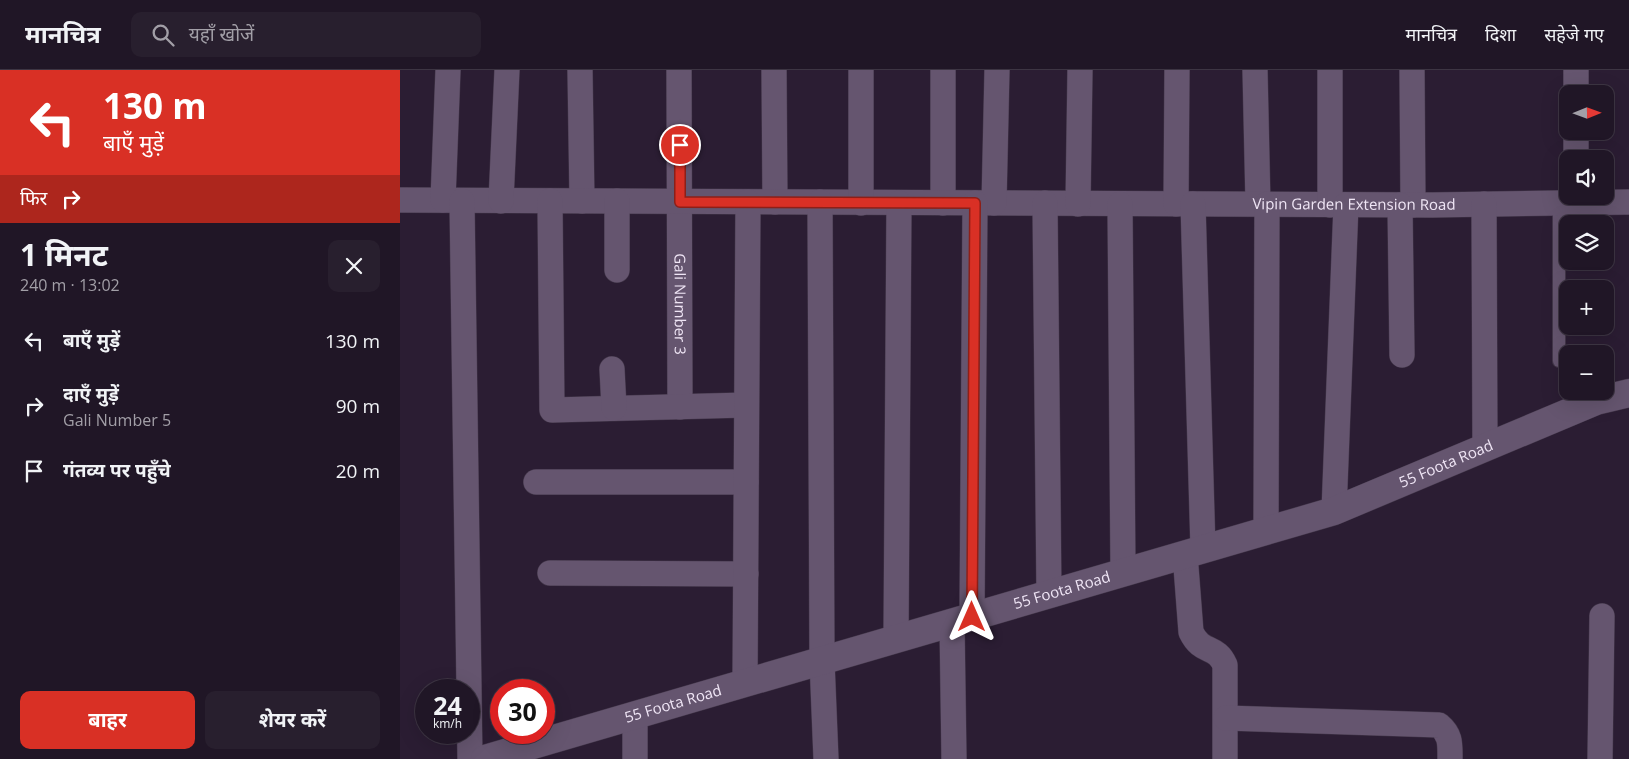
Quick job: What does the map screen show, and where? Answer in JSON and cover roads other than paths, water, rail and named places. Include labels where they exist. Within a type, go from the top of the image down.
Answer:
[{"type":"street","points":[[448,70],[470,759]]},
{"type":"street","points":[[501,201],[507,70]]},
{"type":"street","points":[[580,70],[582,201]]},
{"type":"street","name":"Gali Number 3","points":[[680,70],[680,407]]},
{"type":"street","points":[[774,70],[775,202]]},
{"type":"street","points":[[861,70],[861,202]]},
{"type":"street","points":[[943,70],[943,203]]},
{"type":"street","points":[[954,759],[985,203],[997,70]]},
{"type":"street","points":[[1078,204],[1080,70]]},
{"type":"street","points":[[1177,70],[1184,204],[1194,552],[1191,632],[1195,642],[1222,657],[1225,665],[1225,759]]},
{"type":"street","points":[[1255,70],[1262,204],[1266,531]]},
{"type":"street","points":[[1330,70],[1338,205],[1334,511]]},
{"type":"street","points":[[1402,355],[1412,70]]},
{"type":"street","points":[[1576,70],[1576,85]]},
{"type":"street","name":"Vipin Garden Extension Road","points":[[400,200],[1338,205],[1559,201]]},
{"type":"street","points":[[550,201],[552,410],[746,405]]},
{"type":"street","points":[[617,201],[618,270]]},
{"type":"street","points":[[745,683],[748,202]]},
{"type":"street","points":[[820,202],[822,661],[826,759]]},
{"type":"street","name":"Vipin Garden Extension Road","points":[[1614,202],[1629,202]]},
{"type":"street","points":[[896,639],[899,203]]},
{"type":"street","points":[[1045,203],[1049,594]]},
{"type":"street","points":[[1120,204],[1123,572]]},
{"type":"street","points":[[1484,204],[1485,448]]},
{"type":"street","points":[[612,369],[614,408]]},
{"type":"street","name":"55 Foota Road","points":[[485,759],[1334,511],[1596,401],[1629,393]]},
{"type":"street","points":[[536,482],[746,482]]},
{"type":"street","points":[[550,573],[746,574]]},
{"type":"street","points":[[1600,759],[1602,616]]},
{"type":"street","points":[[635,715],[635,759]]},
{"type":"street","points":[[1226,718],[1439,725],[1447,731],[1450,743],[1450,759]]},
{"type":"lane","points":[[1560,345],[1571,205]]}]
